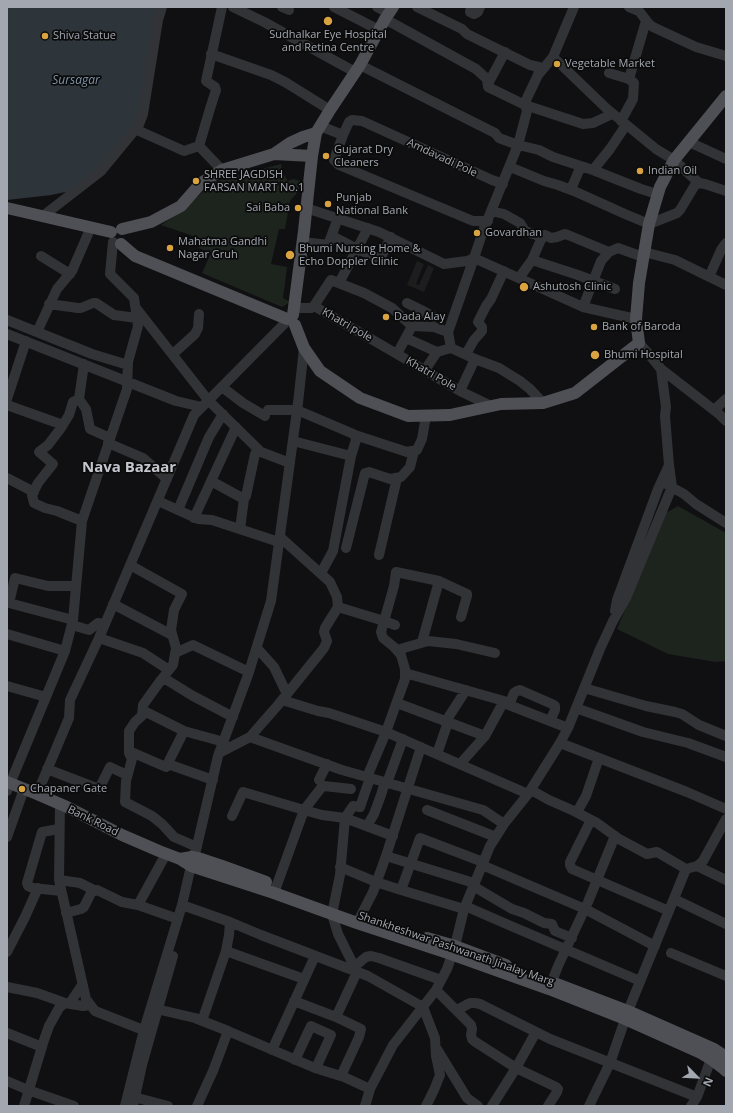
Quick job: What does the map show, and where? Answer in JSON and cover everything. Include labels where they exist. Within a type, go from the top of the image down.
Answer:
[{"type":"main road","points":[[389,13],[358,69],[318,129],[312,156],[303,242],[291,318],[304,348],[320,371],[360,398],[408,416],[450,415],[500,404],[543,403],[575,393],[639,344],[636,319],[638,283],[649,224],[660,187],[674,160],[726,97]]},
{"type":"main road","points":[[7,215],[88,234],[116,237],[151,222],[181,206],[201,183],[222,170],[274,154],[318,129]]},
{"type":"main road","points":[[274,154],[312,156]]},
{"type":"main road","points":[[7,208],[43,216],[116,237],[135,256],[291,318]]},
{"type":"main road","name":"Bank Road","points":[[8,785],[24,789],[60,804],[122,835],[166,854],[180,859],[195,858],[332,911],[453,950],[627,1015]]},
{"type":"main road","points":[[627,1015],[726,1067]]},
{"type":"main road","points":[[627,1015],[714,1050],[726,1067]]},
{"type":"street","points":[[43,216],[101,170],[134,131],[137,130],[143,114],[157,28],[162,7]]},
{"type":"street","points":[[200,146],[216,90],[215,87],[206,81],[222,7]]},
{"type":"street","points":[[233,7],[358,69],[487,128],[495,133],[499,138],[538,150],[553,157],[658,194]]},
{"type":"street","points":[[334,7],[379,30]]},
{"type":"street","points":[[377,7],[389,13],[476,69],[487,79],[488,87],[525,105],[583,124],[593,123],[612,114]]},
{"type":"street","points":[[417,7],[530,65],[539,67],[538,75]]},
{"type":"street","points":[[471,7],[470,12],[474,14],[478,12],[480,7]]},
{"type":"street","points":[[451,348],[448,332],[491,211],[518,145],[527,111],[525,105],[538,75],[553,57],[574,7]]},
{"type":"street","points":[[636,8],[646,21],[653,27],[696,47],[726,56]]},
{"type":"street","points":[[629,79],[646,21]]},
{"type":"street","points":[[488,84],[505,52]]},
{"type":"street","points":[[211,54],[271,75],[330,110]]},
{"type":"street","points":[[553,57],[612,114],[656,149],[674,160],[699,183],[726,191]]},
{"type":"street","points":[[593,170],[610,149],[624,123],[634,99],[634,84],[629,79],[609,73]]},
{"type":"street","name":"Amdavadi Pole","points":[[488,221],[473,221],[339,165],[334,160],[335,157],[349,122],[352,120],[362,121],[502,184]]},
{"type":"street","points":[[318,129],[343,136]]},
{"type":"street","points":[[137,130],[184,150],[200,146]]},
{"type":"street","points":[[689,142],[726,159]]},
{"type":"street","points":[[200,146],[222,170]]},
{"type":"street","points":[[571,189],[581,166]]},
{"type":"street","points":[[510,167],[544,181],[571,189],[649,224],[677,213],[695,186],[699,183]]},
{"type":"street","points":[[306,208],[368,228],[444,264],[467,261],[474,258],[583,307],[636,319]]},
{"type":"street","points":[[491,211],[504,214],[520,223],[525,231],[539,236],[545,235],[551,238],[565,234],[609,252]]},
{"type":"street","points":[[303,242],[328,245],[338,218]]},
{"type":"street","points":[[339,283],[368,228]]},
{"type":"street","points":[[37,332],[57,289],[72,271],[88,234]]},
{"type":"street","points":[[519,278],[532,260],[543,235]]},
{"type":"street","points":[[332,236],[380,259],[391,238]]},
{"type":"street","points":[[8,785],[65,651],[72,623],[82,521],[127,389],[128,365],[138,326],[134,298],[110,274],[116,237]]},
{"type":"street","points":[[709,277],[721,250],[726,243]]},
{"type":"street","points":[[583,307],[601,261],[609,252],[618,248],[675,260],[726,286]]},
{"type":"street","points":[[41,256],[70,274]]},
{"type":"street","points":[[532,260],[615,289]]},
{"type":"street","points":[[466,354],[474,340],[482,331],[482,327],[478,322],[504,271]]},
{"type":"street","points":[[314,306],[331,280],[364,293],[392,308],[412,326],[434,326],[448,332]]},
{"type":"street","points":[[407,302],[434,317]]},
{"type":"street","points":[[49,304],[81,308],[96,303],[114,315],[137,318]]},
{"type":"street","points":[[135,306],[172,354],[205,403],[223,414],[261,452],[290,463]]},
{"type":"street","name":"Khatri pole","points":[[291,318],[314,306],[397,354]]},
{"type":"street","name":"Khatri Pole","points":[[420,310],[397,354],[460,391],[490,406]]},
{"type":"street","points":[[172,354],[195,334],[198,328],[199,314]]},
{"type":"street","points":[[37,794],[69,718],[70,700],[100,638],[113,604],[194,415],[291,318]]},
{"type":"street","points":[[7,320],[92,354],[128,365]]},
{"type":"street","points":[[7,334],[176,401],[205,403]]},
{"type":"street","points":[[406,338],[437,352],[451,348],[499,368],[520,381],[543,403]]},
{"type":"street","points":[[7,399],[26,341]]},
{"type":"street","points":[[639,344],[661,369],[726,421]]},
{"type":"street","points":[[125,1106],[132,1099],[142,1065],[147,1032],[185,906],[219,753],[249,672],[271,601],[304,348]]},
{"type":"street","points":[[425,370],[437,352]]},
{"type":"street","points":[[460,391],[475,359]]},
{"type":"street","points":[[84,364],[79,399],[86,409],[90,429],[109,441],[142,458],[167,479]]},
{"type":"street","points":[[365,1106],[370,1089],[393,1045],[436,990],[447,969],[465,907],[490,846],[504,824],[529,792],[568,728],[613,621],[626,598],[670,491],[665,416],[666,407],[661,369]]},
{"type":"street","points":[[222,387],[243,403],[266,413],[297,410],[355,435],[407,452],[417,450],[422,439],[426,416]]},
{"type":"street","points":[[79,399],[73,402],[69,415],[63,425],[48,445],[39,452],[53,464],[38,483],[32,495],[34,503],[82,521]]},
{"type":"street","points":[[714,410],[726,399]]},
{"type":"street","points":[[7,405],[63,425]]},
{"type":"street","points":[[178,510],[209,437],[223,414]]},
{"type":"street","points":[[194,518],[236,427]]},
{"type":"street","points":[[321,573],[333,551],[351,456],[356,440],[355,435]]},
{"type":"street","points":[[293,441],[351,456]]},
{"type":"street","points":[[240,529],[244,499],[246,496],[255,454],[258,449]]},
{"type":"street","points":[[346,548],[365,472],[390,479],[401,477],[410,467],[414,451]]},
{"type":"street","points":[[613,621],[617,600],[669,465]]},
{"type":"street","points":[[7,478],[34,492]]},
{"type":"street","points":[[379,555],[397,478]]},
{"type":"street","points":[[211,481],[244,499]]},
{"type":"street","points":[[660,486],[696,504],[726,523]]},
{"type":"street","points":[[158,501],[194,518],[212,520],[280,540],[321,573],[330,582],[337,597],[338,607],[325,628],[324,632],[327,641],[324,648],[250,737],[219,753]]},
{"type":"street","points":[[130,565],[182,594],[174,610],[171,630],[176,648],[173,665],[143,705],[142,715]]},
{"type":"street","points":[[356,970],[338,934],[332,911],[340,867],[345,818],[353,806],[360,807],[368,777],[405,679],[405,669],[401,655],[383,638],[381,632],[394,586],[396,572],[439,581],[467,594],[468,596],[461,617]]},
{"type":"street","points":[[76,586],[48,586],[11,577],[9,603],[89,630],[98,623],[105,624]]},
{"type":"street","points":[[422,642],[439,581]]},
{"type":"street","points":[[113,604],[172,635]]},
{"type":"street","points":[[338,607],[394,625]]},
{"type":"street","points":[[7,634],[65,651]]},
{"type":"street","points":[[100,638],[143,653],[169,670]]},
{"type":"street","points":[[397,650],[428,641],[456,644],[495,653]]},
{"type":"street","points":[[175,653],[193,645],[249,672]]},
{"type":"street","points":[[257,648],[274,667],[284,697],[318,711],[329,713],[386,732],[549,800],[577,812],[647,854],[657,852],[686,869],[696,866],[703,861],[726,819]]},
{"type":"street","points":[[405,673],[506,703],[568,728]]},
{"type":"street","points":[[161,680],[167,680],[193,696],[233,717]]},
{"type":"street","points":[[7,686],[46,697]]},
{"type":"street","points":[[584,688],[646,706],[682,714],[699,726],[726,736]]},
{"type":"street","points":[[437,754],[447,722],[466,690]]},
{"type":"street","points":[[460,764],[484,736],[506,703],[517,691],[520,690],[555,706],[550,721]]},
{"type":"street","points":[[396,703],[484,736]]},
{"type":"street","points":[[576,708],[643,732],[688,743],[726,757]]},
{"type":"street","points":[[195,858],[162,824],[152,816],[125,802],[126,781],[132,759],[129,753],[129,731],[135,722],[146,712],[184,731],[224,742]]},
{"type":"street","points":[[129,751],[166,767],[184,731]]},
{"type":"street","points":[[250,737],[386,783],[483,810],[504,824]]},
{"type":"street","points":[[367,826],[382,795],[403,739]]},
{"type":"street","points":[[560,743],[687,792],[726,809]]},
{"type":"street","points":[[359,920],[386,856],[421,747]]},
{"type":"street","points":[[577,812],[586,796],[599,758]]},
{"type":"street","points":[[168,764],[213,780]]},
{"type":"street","points":[[319,780],[327,764]]},
{"type":"street","points":[[47,769],[99,789],[110,767],[127,775]]},
{"type":"street","points":[[276,889],[304,810],[324,786],[351,789]]},
{"type":"street","points":[[7,837],[24,789]]},
{"type":"street","points":[[232,816],[243,792],[322,815],[345,818],[392,836]]},
{"type":"street","points":[[60,804],[60,886],[86,999],[95,1011],[147,1032]]},
{"type":"street","points":[[427,810],[496,837]]},
{"type":"street","points":[[591,820],[570,862],[572,869],[669,911]]},
{"type":"street","points":[[59,829],[42,832],[27,883],[28,886],[38,888],[80,883],[122,902],[138,905],[178,918]]},
{"type":"street","points":[[550,985],[598,880],[615,836]]},
{"type":"street","points":[[401,890],[420,838],[482,863],[585,909],[655,946]]},
{"type":"street","points":[[138,905],[166,854]]},
{"type":"street","points":[[386,856],[473,885],[512,909],[544,923],[552,924],[555,931],[572,938]]},
{"type":"street","points":[[696,866],[726,880]]},
{"type":"street","points":[[340,867],[376,882],[465,907],[640,981]]},
{"type":"street","points":[[601,1106],[590,1103],[610,1063],[640,981],[686,869]]},
{"type":"street","points":[[7,952],[38,888]]},
{"type":"street","points":[[66,913],[84,907],[92,891],[94,890]]},
{"type":"street","points":[[674,899],[726,924]]},
{"type":"street","points":[[154,1009],[178,918],[185,906]]},
{"type":"street","points":[[185,906],[230,922],[315,956],[356,970],[423,1007],[435,1038],[440,1075],[426,1106]]},
{"type":"street","points":[[202,1021],[226,951],[230,935],[230,922]]},
{"type":"street","points":[[226,951],[304,979]]},
{"type":"street","points":[[671,953],[726,976]]},
{"type":"street","points":[[272,1050],[315,956]]},
{"type":"street","points":[[336,1017],[356,970],[366,957],[371,956],[379,958],[441,980]]},
{"type":"street","points":[[24,1106],[49,1026],[59,1008],[68,1003],[82,985]]},
{"type":"street","points":[[7,987],[37,993],[68,1003],[83,1006],[90,1005]]},
{"type":"street","points":[[436,990],[471,1025],[472,1039],[516,1068],[552,1084],[558,1089],[548,1106]]},
{"type":"street","points":[[294,1001],[336,1017],[361,1029],[359,1037],[341,1076]]},
{"type":"street","points":[[457,1010],[470,1003],[475,1003],[550,1039],[610,1063],[694,1102],[711,1059]]},
{"type":"street","points":[[154,1009],[195,1018],[370,1089]]},
{"type":"street","points":[[296,1060],[311,1026],[331,1035],[316,1068]]},
{"type":"street","points":[[197,1106],[213,1071],[228,1031]]},
{"type":"street","points":[[7,1032],[42,1048]]},
{"type":"street","points":[[492,1106],[516,1068],[536,1032]]},
{"type":"street","points":[[436,1047],[465,1102],[478,1106]]},
{"type":"street","points":[[7,1081],[74,1106]]},
{"type":"street","points":[[132,1099],[168,1106]]},
{"type":"shaded area","points":[[281,164],[283,173],[288,181],[293,179],[300,181],[302,187],[290,201],[285,229],[279,229],[271,264],[287,267],[283,298],[290,302],[282,307],[202,273],[211,253],[199,248],[202,239],[161,225],[183,210],[213,182]]},
{"type":"shaded area","points":[[417,261],[424,264],[416,284],[419,285],[428,265],[434,268],[424,292],[407,285]]},
{"type":"shaded area","points":[[678,506],[726,533],[726,661],[716,662],[668,654],[617,629],[666,513]]},
{"type":"water","name":"Sursagar","points":[[7,7],[161,7],[142,114],[106,164],[70,191],[51,195],[7,200]]},
{"type":"place","name":"Sudhalkar Eye Hospital and Retina Centre","points":[[328,21]]},
{"type":"place","name":"Shiva Statue","points":[[45,36]]},
{"type":"place","name":"Vegetable Market","points":[[557,64]]},
{"type":"place","name":"Gujarat Dry Cleaners","points":[[326,156]]},
{"type":"place","name":"Indian Oil","points":[[640,171]]},
{"type":"place","name":"SHREE JAGDISH FARSAN MART No.1","points":[[196,181]]},
{"type":"place","name":"Punjab National Bank","points":[[328,204]]},
{"type":"place","name":"Sai Baba","points":[[298,208]]},
{"type":"place","name":"Govardhan","points":[[477,233]]},
{"type":"place","name":"Mahatma Gandhi Nagar Gruh","points":[[170,248]]},
{"type":"place","name":"Bhumi Nursing Home & Echo Doppler Clinic","points":[[290,255]]},
{"type":"place","name":"Ashutosh Clinic","points":[[524,287]]},
{"type":"place","name":"Dada Alay","points":[[386,317]]},
{"type":"place","name":"Bank of Baroda","points":[[594,327]]},
{"type":"place","name":"Bhumi Hospital","points":[[595,355]]},
{"type":"place","name":"Chapaner Gate","points":[[22,789]]},
{"type":"district","name":"Nava Bazaar","points":[[129,468]]}]
